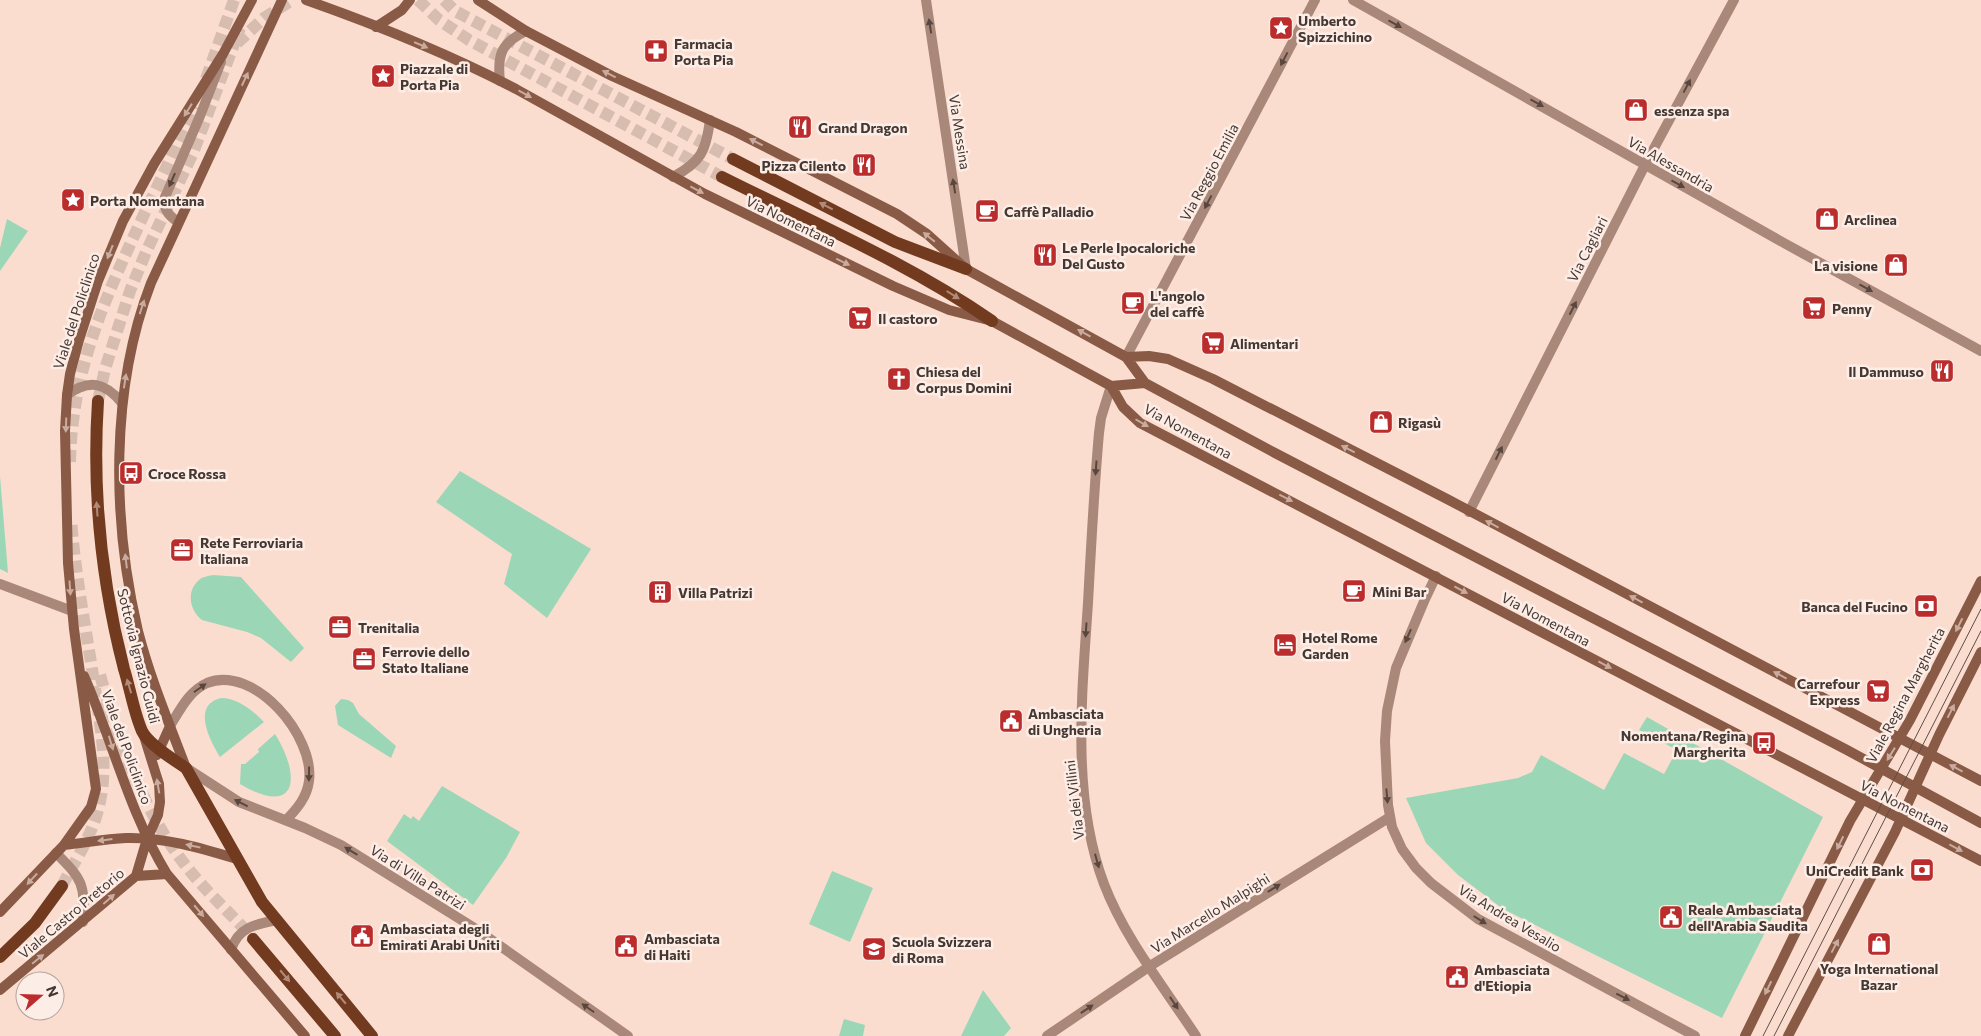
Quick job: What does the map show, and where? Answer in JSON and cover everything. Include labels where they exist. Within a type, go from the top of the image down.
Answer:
[{"type":"main road","points":[[733,159],[895,242],[966,269]]},
{"type":"main road","points":[[722,177],[909,269],[953,295],[992,322]]},
{"type":"main road","name":"Sottovia Ignazio Guidi","points":[[98,400],[96,494],[103,569],[119,648],[143,732]]},
{"type":"main road","name":"Viale del Policlinico","points":[[143,732],[159,748],[186,768],[262,902],[372,1036]]},
{"type":"main road","points":[[0,957],[35,923],[62,886]]},
{"type":"main road","points":[[254,939],[335,1036]]},
{"type":"street","name":"Viale del Policlinico","points":[[64,845],[89,811],[95,796],[95,773],[85,715],[72,611],[65,486],[67,395],[74,358],[101,274],[123,220],[154,164],[224,54],[252,0]]},
{"type":"street","name":"Viale del Policlinico","points":[[186,768],[142,642],[129,583],[123,537],[120,484],[122,403],[137,322],[151,283],[282,0]]},
{"type":"street","points":[[306,0],[376,27],[402,10],[410,0]]},
{"type":"street","points":[[333,0],[339,13]]},
{"type":"street","name":"Via Nomentana","points":[[478,0],[499,15],[612,76],[710,120],[897,214],[927,234],[966,269],[1126,357],[1145,383],[1981,823]]},
{"type":"street","name":"Via Messina","points":[[926,0],[966,269]]},
{"type":"street","name":"Via Reggio Emilia","points":[[1126,357],[1315,0]]},
{"type":"street","name":"Via Alessandria","points":[[1353,0],[1784,243],[1980,351]]},
{"type":"street","name":"Via Cagliari","points":[[1469,512],[1645,165],[1734,0]]},
{"type":"street","name":"Via Nomentana","points":[[376,27],[466,64],[500,81],[732,208],[892,286],[949,310],[992,322],[1111,386],[1123,407],[1140,422],[1981,861]]},
{"type":"street","points":[[500,81],[498,67],[501,53],[509,42],[526,30]]},
{"type":"street","name":"Viale del Policlinico","points":[[178,222],[168,214],[165,208],[165,197],[206,102],[224,54]]},
{"type":"street","points":[[673,177],[692,166],[703,153],[710,120]]},
{"type":"street","points":[[1126,357],[1149,356],[1177,362],[1469,512],[1981,781]]},
{"type":"street","name":"Via Nomentana","points":[[1111,386],[1145,383]]},
{"type":"street","points":[[67,395],[78,388],[96,385],[110,390],[122,403]]},
{"type":"street","name":"Via dei Villini","points":[[1111,386],[1101,418],[1098,445],[1082,687],[1083,762],[1090,829],[1100,870],[1119,917],[1196,1036]]},
{"type":"street","name":"Via Andrea Vesalio","points":[[1436,576],[1405,644],[1391,687],[1387,711],[1385,742],[1386,790],[1390,817],[1396,838],[1412,863],[1427,880],[1454,903],[1503,934],[1695,1036]]},
{"type":"street","name":"Viale Regina Margherita","points":[[1745,1036],[1862,800],[1900,738],[1981,581]]},
{"type":"street","points":[[0,584],[72,611]]},
{"type":"street","points":[[1788,1036],[1901,819],[1930,754],[1981,652]]},
{"type":"street","name":"Viale del Policlinico","points":[[79,666],[100,712],[130,798],[147,839],[167,874],[305,1036]]},
{"type":"street","points":[[170,726],[188,698],[202,686],[209,683],[232,681],[252,688],[283,716],[299,736],[306,751],[309,765],[307,790],[301,802],[286,820],[239,802],[186,768]]},
{"type":"street","name":"Viale del Policlinico","points":[[136,876],[147,839],[158,815],[160,802],[159,784],[154,767],[159,748],[170,726]]},
{"type":"street","name":"Sottovia Ignazio Guidi","points":[[143,732],[154,767]]},
{"type":"street","name":"Via Marcello Malpighi","points":[[1047,1036],[1150,966],[1390,817]]},
{"type":"street","name":"Via di Villa Patrizi","points":[[286,820],[341,845],[476,929],[628,1036]]},
{"type":"street","points":[[0,912],[64,845],[126,838],[147,839],[199,847],[237,859]]},
{"type":"street","points":[[56,853],[75,872],[81,882],[84,895],[83,922]]},
{"type":"street","points":[[136,876],[167,874]]},
{"type":"street","name":"Viale Castro Pretorio","points":[[0,990],[136,876]]},
{"type":"street","points":[[231,950],[237,937],[243,930],[276,920]]},
{"type":"green space","points":[[7,219],[28,231],[0,271],[0,248]]},
{"type":"green space","points":[[460,471],[591,549],[547,618],[504,584],[512,554],[436,502]]},
{"type":"green space","points":[[0,476],[8,573],[0,569]]},
{"type":"green space","points":[[213,575],[241,577],[304,648],[291,662],[261,638],[247,632],[202,620],[198,616],[192,607],[192,590],[199,580]]},
{"type":"green space","points":[[221,698],[233,700],[244,706],[264,722],[220,757],[208,733],[205,716],[207,708],[212,702]]},
{"type":"green space","points":[[341,699],[353,703],[359,714],[396,746],[391,758],[338,725],[335,706]]},
{"type":"green space","points":[[1647,717],[1823,817],[1722,1018],[1503,909],[1458,875],[1426,843],[1406,798],[1518,778],[1532,772],[1541,755],[1604,790],[1624,753],[1664,774],[1677,750],[1639,730]]},
{"type":"green space","points":[[275,734],[284,750],[291,778],[289,788],[283,794],[273,797],[240,784],[241,764],[245,764],[259,752],[258,749]]},
{"type":"green space","points":[[442,786],[520,832],[506,858],[473,905],[387,841],[404,814],[411,819],[413,816],[419,821]]},
{"type":"green space","points":[[832,871],[873,888],[850,942],[809,924]]},
{"type":"green space","points":[[983,990],[1011,1028],[1004,1036],[961,1036]]},
{"type":"green space","points":[[844,1019],[865,1025],[863,1036],[839,1036]]},
{"type":"tunnel","points":[[206,79],[234,0]]},
{"type":"tunnel","points":[[237,43],[264,18],[292,0]]},
{"type":"tunnel","points":[[418,0],[439,20],[469,40],[722,177]]},
{"type":"tunnel","points":[[444,0],[455,11],[733,159]]},
{"type":"tunnel","points":[[98,401],[105,369],[130,291],[146,252],[193,153],[240,28]]},
{"type":"tunnel","points":[[70,462],[72,427],[77,394],[94,332],[118,271],[194,106]]},
{"type":"tunnel","points":[[62,886],[95,820],[103,780],[100,719],[78,583],[71,519]]},
{"type":"tunnel","points":[[100,675],[124,750],[157,822],[194,876],[253,939]]},
{"type":"tram line","points":[[1763,1036],[1981,609]]},
{"type":"tram line","points":[[1774,1036],[1981,631]]},
{"type":"place","name":"Umberto Spizzichino","points":[[1281,28]]},
{"type":"place","name":"Farmacia Porta Pia","points":[[656,51]]},
{"type":"place","name":"Piazzale di Porta Pia","points":[[383,76]]},
{"type":"place","name":"essenza spa","points":[[1636,110]]},
{"type":"place","name":"Grand Dragon","points":[[800,127]]},
{"type":"place","name":"Pizza Cilento","points":[[864,165]]},
{"type":"place","name":"Porta Nomentana","points":[[73,200]]},
{"type":"place","name":"Caffè Palladio","points":[[987,211]]},
{"type":"place","name":"Arclinea","points":[[1827,219]]},
{"type":"place","name":"Le Perle Ipocaloriche Del Gusto","points":[[1045,255]]},
{"type":"place","name":"La visione","points":[[1896,265]]},
{"type":"place","name":"L'angolo del caffè","points":[[1133,303]]},
{"type":"place","name":"Penny","points":[[1814,308]]},
{"type":"place","name":"Il castoro","points":[[860,318]]},
{"type":"place","name":"Alimentari","points":[[1213,343]]},
{"type":"place","name":"Il Dammuso","points":[[1942,371]]},
{"type":"place","name":"Chiesa del Corpus Domini","points":[[899,379]]},
{"type":"place","name":"Rigasù","points":[[1381,422]]},
{"type":"place","name":"Croce Rossa","points":[[131,473]]},
{"type":"place","name":"Rete Ferroviaria Italiana","points":[[182,550]]},
{"type":"place","name":"Mini Bar","points":[[1354,591]]},
{"type":"place","name":"Villa Patrizi","points":[[660,592]]},
{"type":"place","name":"Banca del Fucino","points":[[1926,606]]},
{"type":"place","name":"Trenitalia","points":[[340,627]]},
{"type":"place","name":"Hotel Rome Garden","points":[[1285,645]]},
{"type":"place","name":"Ferrovie dello Stato Italiane","points":[[364,659]]},
{"type":"place","name":"Carrefour Express","points":[[1878,691]]},
{"type":"place","name":"Ambasciata di Ungheria","points":[[1011,721]]},
{"type":"place","name":"Nomentana/Regina Margherita","points":[[1764,743]]},
{"type":"place","name":"UniCredit Bank","points":[[1922,870]]},
{"type":"place","name":"Reale Ambasciata dell'Arabia Saudita","points":[[1671,917]]},
{"type":"place","name":"Ambasciata degli Emirati Arabi Uniti","points":[[362,936]]},
{"type":"place","name":"Yoga International Bazar","points":[[1879,944]]},
{"type":"place","name":"Ambasciata di Haiti","points":[[626,946]]},
{"type":"place","name":"Scuola Svizzera di Roma","points":[[874,949]]},
{"type":"place","name":"Ambasciata d'Etiopia","points":[[1457,977]]}]
